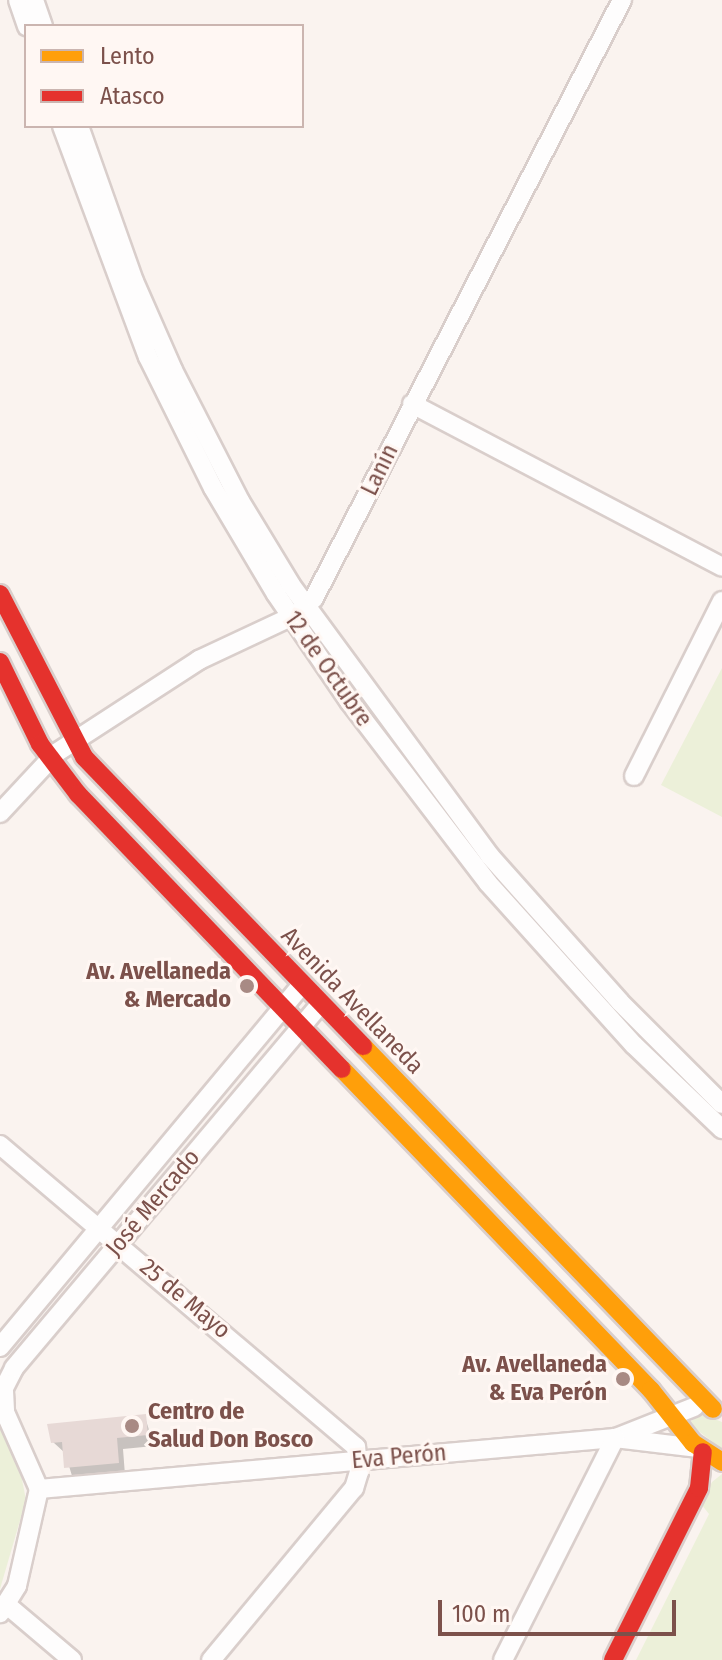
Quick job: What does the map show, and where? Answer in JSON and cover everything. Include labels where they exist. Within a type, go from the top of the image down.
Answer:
[{"type":"street","points":[[18,0],[26,24]]},
{"type":"street","points":[[34,0],[42,24]]},
{"type":"street","name":"Lanín","points":[[299,612],[322,586],[412,404],[622,0]]},
{"type":"street","name":"12 de Octubre","points":[[63,128],[120,290],[163,390],[225,510],[488,883],[634,1045],[722,1129]]},
{"type":"street","name":"12 de Octubre","points":[[80,128],[134,281],[173,370],[299,612],[490,856],[620,1002],[722,1104]]},
{"type":"street","points":[[412,404],[722,567]]},
{"type":"street","name":"Avenida Avellaneda","points":[[0,594],[74,742],[710,1410]]},
{"type":"street","points":[[634,776],[722,601]]},
{"type":"street","points":[[0,813],[49,758],[199,660],[299,612]]},
{"type":"street","points":[[0,662],[49,758],[672,1415],[684,1433],[711,1454],[699,1488],[613,1660]]},
{"type":"street","name":"José Mercado","points":[[0,1347],[302,984]]},
{"type":"street","name":"José Mercado","points":[[2,1406],[9,1374],[321,1003]]},
{"type":"street","name":"25 de Mayo","points":[[0,1145],[341,1429],[352,1441],[359,1461]]},
{"type":"street","points":[[2,1406],[39,1489],[33,1526],[4,1609],[72,1660]]},
{"type":"street","points":[[684,1433],[682,1421],[710,1410]]},
{"type":"street","name":"Eva Perón","points":[[615,1438],[672,1415],[710,1410]]},
{"type":"street","points":[[503,1660],[615,1438]]},
{"type":"street","name":"Eva Perón","points":[[39,1489],[615,1438],[711,1454]]},
{"type":"street","points":[[211,1660],[349,1495],[358,1480],[359,1461]]},
{"type":"green space","points":[[722,668],[722,817],[661,785]]},
{"type":"green space","points":[[702,1414],[722,1422],[722,1449],[688,1423]]},
{"type":"green space","points":[[0,1429],[20,1469],[26,1500],[0,1589]]},
{"type":"green space","points":[[722,1474],[722,1660],[636,1660],[709,1514],[701,1504],[712,1482]]},
{"type":"building","points":[[146,1414],[148,1435],[117,1438],[119,1463],[64,1468],[62,1442],[51,1443],[47,1424]]},
{"type":"traffic: slow","points":[[363,1046],[713,1409]]},
{"type":"traffic: slow","points":[[342,1069],[651,1390],[693,1443],[722,1462]]},
{"type":"traffic: jam","points":[[0,594],[84,757],[363,1046]]},
{"type":"traffic: jam","points":[[0,662],[40,744],[78,794],[342,1069]]},
{"type":"traffic: jam","points":[[613,1660],[699,1488],[703,1452]]},
{"type":"place","name":"Av. Avellaneda & Mercado","points":[[247,986]]},
{"type":"place","name":"Av. Avellaneda & Eva Perón","points":[[623,1379]]},
{"type":"place","name":"Centro de Salud Don Bosco","points":[[132,1426]]}]
